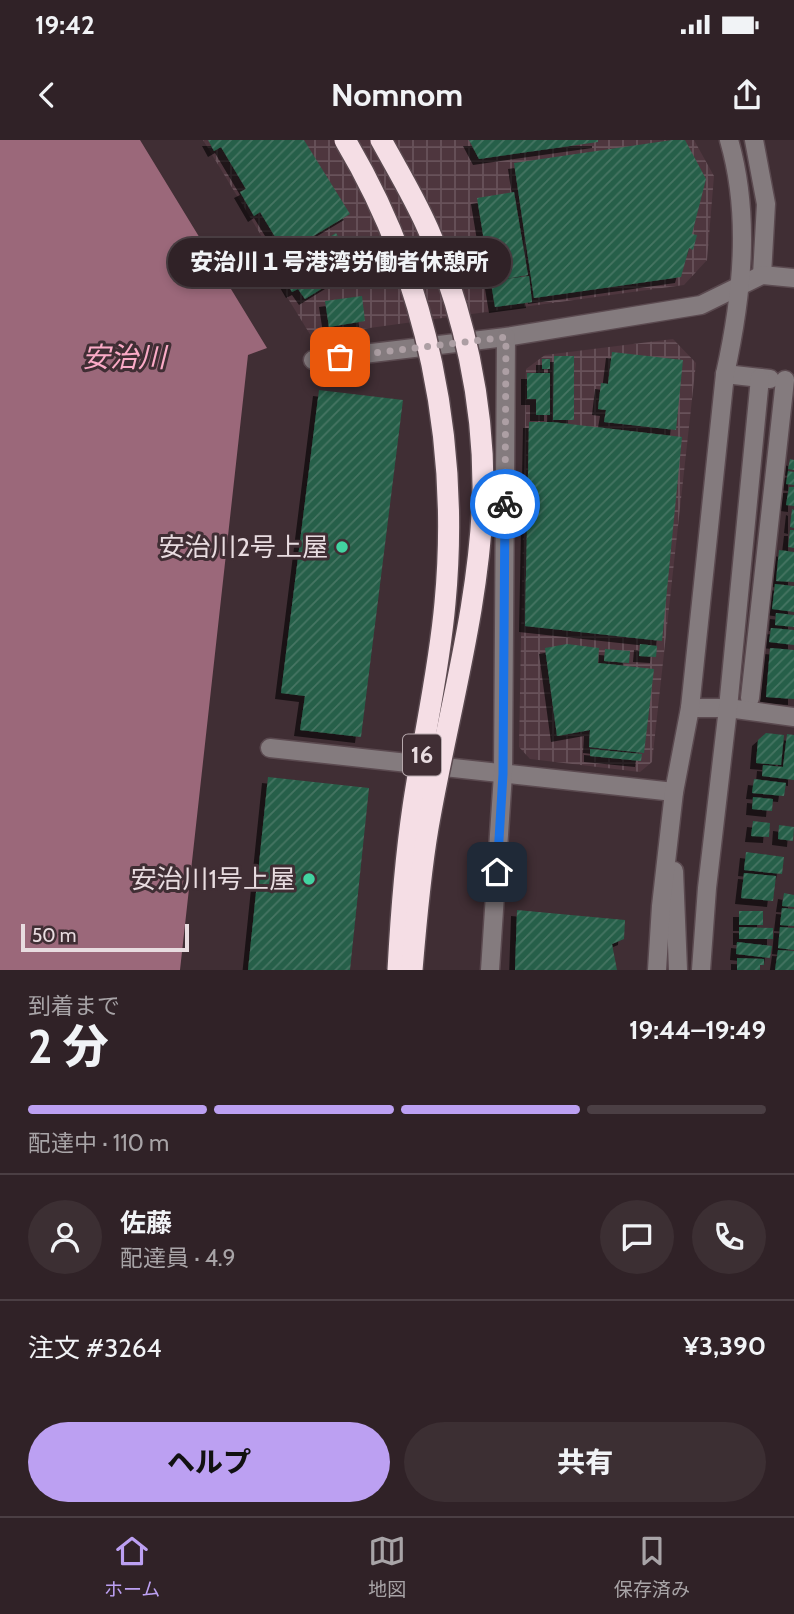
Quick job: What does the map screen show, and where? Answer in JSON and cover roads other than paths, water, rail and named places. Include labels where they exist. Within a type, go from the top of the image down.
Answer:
[{"type":"highway","name":"16","points":[[345,140],[383,213],[407,271],[422,321],[441,412],[448,474],[449,540],[445,603],[438,663],[413,807],[401,908],[398,970]]},
{"type":"highway","name":"16","points":[[382,140],[423,219],[448,279],[467,345],[475,389],[483,493],[473,594],[428,828],[416,913],[412,970]]},
{"type":"street","points":[[657,970],[661,906],[674,792],[690,708],[725,374],[739,286],[744,224],[735,160],[729,140]]},
{"type":"street","points":[[754,140],[766,204],[762,275]]},
{"type":"street","points":[[313,360],[506,337],[701,305],[762,275],[794,278]]},
{"type":"street","points":[[490,970],[503,774],[506,337]]},
{"type":"street","points":[[725,374],[790,381],[750,698]]},
{"type":"street","points":[[701,970],[706,888],[728,708],[760,378]]},
{"type":"street","points":[[690,708],[728,708],[794,717]]},
{"type":"street","points":[[270,748],[674,792]]},
{"type":"street","points":[[671,819],[678,970]]},
{"type":"water","name":"安治川","points":[[0,140],[140,140],[267,348],[248,355],[180,970],[0,970]]},
{"type":"place","name":"安治川１号港湾労働者休憩所","points":[[340,357]]},
{"type":"place","name":"安治川2号上屋","points":[[342,547]]},
{"type":"place","name":"安治川1号上屋","points":[[309,879]]}]
